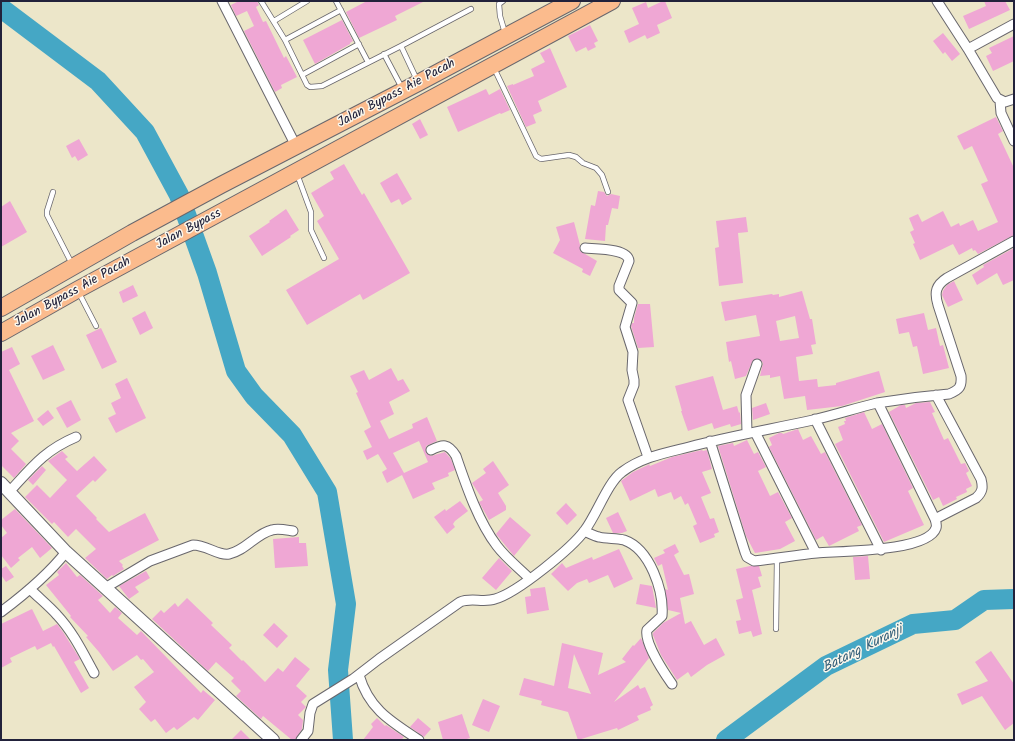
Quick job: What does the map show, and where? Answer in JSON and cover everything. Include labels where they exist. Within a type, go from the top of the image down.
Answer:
[{"type":"highway","name":"Jalan Bypass Aie Pacah","points":[[221,185],[403,91],[572,1]]},
{"type":"highway","name":"Jalan Bypass","points":[[144,254],[612,1]]},
{"type":"highway","name":"Jalan Bypass","points":[[132,234],[221,185]]},
{"type":"highway","name":"Jalan Bypass Aie Pacah","points":[[1,308],[132,234]]},
{"type":"highway","name":"Jalan Bypass Aie Pacah","points":[[1,333],[144,254]]},
{"type":"street","points":[[222,1],[296,146]]},
{"type":"street","points":[[937,1],[1000,101],[1001,113],[1014,141]]},
{"type":"street","points":[[968,49],[1014,24]]},
{"type":"street","points":[[1000,101],[1005,102],[1014,99]]},
{"type":"street","points":[[301,740],[308,731],[311,708],[313,704],[321,698],[356,677],[412,635],[448,612],[460,602],[466,600],[491,601],[498,599],[515,590],[552,562],[584,531],[616,477],[648,457],[710,441],[815,419],[878,403],[949,394],[958,390],[961,384],[961,376],[935,296],[936,289],[940,283],[947,278],[1014,241]]},
{"type":"street","points":[[585,248],[615,250],[629,258],[619,286],[619,290],[632,303],[625,327],[633,352],[632,370],[634,384],[628,400],[648,457]]},
{"type":"street","points":[[757,364],[746,395],[751,432],[816,553]]},
{"type":"street","points":[[936,395],[981,479],[983,486],[981,494],[976,498],[936,519]]},
{"type":"street","points":[[710,441],[747,557],[754,561],[816,553],[897,548],[927,538],[934,533],[936,519],[878,403]]},
{"type":"street","points":[[815,419],[881,550]]},
{"type":"street","points":[[10,491],[43,456],[62,443],[76,437]]},
{"type":"street","points":[[431,450],[445,445],[452,450],[456,456],[473,502],[490,535],[498,547],[530,579]]},
{"type":"street","points":[[1,483],[66,552],[273,740]]},
{"type":"street","points":[[105,588],[150,561],[193,544],[201,545],[224,554],[230,554],[256,540],[266,531],[273,529],[293,531]]},
{"type":"street","points":[[584,531],[598,537],[624,540],[643,553],[659,583],[663,611],[662,616],[647,630],[647,636],[658,662],[672,684]]},
{"type":"street","points":[[1,612],[30,589],[58,562],[66,552]]},
{"type":"street","points":[[30,589],[64,622],[74,636],[94,673]]},
{"type":"street","points":[[356,677],[373,704],[380,712],[419,740]]},
{"type":"lane","points":[[261,1],[285,40],[307,85],[315,88],[322,86],[401,46],[471,9]]},
{"type":"lane","points":[[274,21],[307,1]]},
{"type":"lane","points":[[336,1],[368,62]]},
{"type":"lane","points":[[503,1],[499,4],[500,16],[506,36]]},
{"type":"lane","points":[[285,40],[341,10]]},
{"type":"lane","points":[[302,76],[359,44]]},
{"type":"lane","points":[[401,46],[418,83]]},
{"type":"lane","points":[[384,54],[403,91]]},
{"type":"lane","points":[[493,64],[536,156],[541,159],[570,155],[576,157],[583,163],[596,168],[602,175],[608,192]]},
{"type":"lane","points":[[296,172],[311,212],[311,230],[324,258]]},
{"type":"lane","points":[[53,192],[47,211],[48,215],[74,267]]},
{"type":"lane","points":[[77,290],[96,326]]},
{"type":"lane","points":[[776,629],[777,558]]},
{"type":"building","points":[[239,1],[257,1],[259,5],[256,7],[263,22],[266,21],[284,58],[286,56],[297,77],[281,85],[282,88],[275,92],[244,31],[254,26],[247,11],[236,16],[231,5]]},
{"type":"building","points":[[367,1],[425,1],[395,16],[397,20],[359,38],[346,12]]},
{"type":"building","points":[[665,1],[672,18],[657,25],[660,33],[647,39],[645,35],[629,43],[624,31],[639,24],[632,8],[646,2],[648,8]]},
{"type":"building","points":[[984,1],[1005,1],[1010,10],[969,29],[963,16],[986,6]]},
{"type":"building","points":[[342,20],[353,41],[315,64],[303,40]]},
{"type":"building","points":[[590,25],[598,41],[594,43],[596,47],[588,51],[586,47],[576,52],[568,36]]},
{"type":"building","points":[[943,33],[960,54],[952,61],[945,52],[943,54],[933,41]]},
{"type":"building","points":[[1014,36],[1014,61],[993,71],[986,56],[992,53],[989,48]]},
{"type":"building","points":[[550,48],[567,87],[538,101],[542,111],[533,115],[536,123],[526,127],[507,86],[534,76],[531,69],[545,62],[540,53]]},
{"type":"building","points":[[486,89],[489,95],[500,89],[510,110],[458,132],[447,107]]},
{"type":"building","points":[[996,117],[1003,131],[998,134],[1014,168],[1014,235],[978,254],[975,250],[973,251],[972,248],[959,255],[953,244],[920,260],[913,244],[915,243],[910,232],[914,230],[909,218],[918,214],[922,222],[943,211],[951,227],[959,223],[960,226],[973,220],[978,231],[998,222],[981,184],[988,181],[972,146],[964,150],[957,136]]},
{"type":"building","points":[[420,119],[428,135],[420,139],[412,124]]},
{"type":"building","points":[[79,139],[88,155],[78,161],[75,156],[72,158],[66,146]]},
{"type":"building","points":[[344,164],[362,195],[364,193],[410,273],[363,300],[360,294],[307,325],[286,290],[339,259],[317,221],[324,216],[311,193],[334,179],[330,172]]},
{"type":"building","points":[[397,173],[412,199],[402,205],[399,199],[391,203],[380,183]]},
{"type":"building","points":[[598,191],[604,192],[607,196],[611,194],[620,196],[618,209],[612,208],[608,225],[606,225],[605,241],[585,239],[591,205],[595,206]]},
{"type":"building","points":[[10,201],[27,232],[1,247],[1,207]]},
{"type":"building","points":[[286,209],[299,230],[262,256],[249,236]]},
{"type":"building","points":[[746,217],[748,232],[738,233],[743,283],[719,286],[715,248],[719,247],[716,221]]},
{"type":"building","points":[[574,222],[580,245],[580,251],[597,261],[590,276],[582,272],[583,269],[553,253],[560,240],[556,227]]},
{"type":"building","points":[[1014,248],[1014,280],[1003,285],[997,273],[977,285],[972,275],[984,267],[983,265]]},
{"type":"building","points":[[954,281],[963,300],[948,307],[942,295],[947,285]]},
{"type":"building","points":[[133,285],[138,296],[123,303],[119,292]]},
{"type":"building","points":[[802,291],[810,319],[812,319],[816,344],[811,345],[813,354],[796,357],[799,381],[817,379],[818,387],[836,385],[836,383],[879,371],[885,392],[842,406],[807,410],[805,396],[784,399],[780,376],[770,378],[770,375],[760,376],[763,363],[759,359],[753,360],[746,376],[735,379],[731,361],[729,362],[726,342],[760,336],[756,315],[725,321],[721,302],[772,294],[779,294],[779,297]],"holes":[[[795,316],[799,338],[780,341],[776,321]]]},
{"type":"building","points":[[638,304],[650,304],[654,347],[638,348],[631,326],[632,323],[634,323]]},
{"type":"building","points":[[145,311],[153,328],[140,335],[132,318]]},
{"type":"building","points":[[924,313],[928,330],[936,328],[940,346],[943,345],[949,368],[923,374],[917,346],[913,347],[909,332],[899,334],[896,319]]},
{"type":"building","points":[[101,328],[117,362],[102,369],[86,335]]},
{"type":"building","points":[[53,345],[65,370],[43,380],[31,356]]},
{"type":"building","points":[[12,347],[20,364],[9,370],[34,421],[11,433],[19,441],[11,449],[26,464],[14,478],[1,465],[1,352]]},
{"type":"building","points":[[391,368],[398,381],[403,379],[410,391],[389,402],[394,414],[380,421],[389,439],[413,428],[412,424],[427,417],[437,441],[426,446],[426,453],[431,456],[445,452],[451,459],[455,470],[448,473],[449,476],[432,483],[435,489],[413,499],[402,475],[387,483],[382,472],[387,469],[378,454],[367,460],[363,451],[372,447],[364,431],[371,427],[356,393],[358,392],[350,376],[364,370],[369,380]],"holes":[[[419,441],[428,462],[404,473],[393,453]]]},
{"type":"building","points":[[713,376],[723,410],[737,406],[739,413],[740,412],[741,424],[731,427],[730,424],[714,429],[712,423],[688,431],[675,386]]},
{"type":"building","points":[[127,378],[146,418],[116,433],[108,418],[116,414],[111,403],[121,398],[115,384]]},
{"type":"building","points":[[71,400],[81,420],[67,428],[56,408]]},
{"type":"building","points":[[930,402],[935,412],[932,413],[944,440],[948,438],[961,464],[965,463],[969,471],[966,473],[972,486],[966,489],[967,492],[956,497],[957,499],[943,506],[939,497],[933,500],[889,412],[901,405],[905,405],[906,408],[916,403]]},
{"type":"building","points":[[766,403],[770,414],[753,420],[752,408]]},
{"type":"building","points":[[48,410],[54,418],[43,426],[37,419]]},
{"type":"building","points":[[864,412],[872,429],[882,424],[913,488],[908,491],[924,525],[884,542],[835,444],[843,440],[838,427],[845,424],[845,418]]},
{"type":"building","points":[[798,429],[803,440],[811,436],[821,454],[825,452],[862,525],[857,527],[859,531],[829,546],[823,536],[816,540],[769,447],[772,445],[769,438],[779,433],[783,434]]},
{"type":"building","points":[[747,440],[754,454],[758,452],[766,467],[758,471],[770,496],[778,492],[792,518],[785,522],[795,541],[780,549],[755,553],[746,536],[718,446],[733,443],[734,446]]},
{"type":"building","points":[[707,450],[712,469],[702,472],[711,493],[701,497],[710,519],[714,518],[719,532],[714,534],[715,537],[700,543],[693,526],[697,524],[688,503],[685,505],[681,496],[674,500],[671,492],[658,497],[655,489],[630,501],[621,481],[633,472],[649,464],[650,466],[672,457]]},
{"type":"building","points":[[62,451],[68,457],[65,459],[77,471],[94,456],[107,470],[95,482],[93,480],[76,496],[109,532],[145,513],[159,540],[119,561],[123,565],[122,566],[124,569],[107,579],[85,558],[96,549],[76,529],[68,537],[54,522],[52,524],[25,497],[37,485],[50,498],[67,480],[48,461]]},
{"type":"building","points":[[493,461],[509,485],[498,493],[506,506],[506,510],[489,520],[479,502],[483,500],[472,483],[486,473],[483,469]]},
{"type":"building","points":[[42,466],[46,470],[33,485],[28,480]]},
{"type":"building","points":[[460,501],[468,511],[455,521],[453,524],[455,527],[447,534],[434,517]]},
{"type":"building","points":[[566,503],[577,515],[567,525],[556,513]]},
{"type":"building","points":[[15,509],[52,548],[40,558],[32,547],[18,558],[20,560],[11,568],[1,555],[1,538],[7,533],[1,525],[1,520]]},
{"type":"building","points":[[618,512],[627,531],[622,533],[613,533],[606,518]]},
{"type":"building","points":[[510,517],[531,535],[514,556],[496,534]]},
{"type":"building","points":[[299,537],[299,543],[306,543],[308,566],[275,568],[273,539]]},
{"type":"building","points":[[675,544],[679,552],[674,555],[684,575],[689,574],[694,594],[680,598],[685,624],[691,621],[704,645],[716,638],[725,655],[707,665],[691,677],[688,672],[677,680],[661,655],[653,635],[653,633],[663,623],[681,613],[668,610],[665,589],[668,590],[662,564],[658,566],[654,558],[665,553],[663,550]]},
{"type":"building","points":[[619,549],[633,579],[614,588],[608,575],[589,583],[587,579],[577,583],[568,591],[551,574],[562,563],[566,568],[592,557],[593,560]]},
{"type":"building","points":[[868,556],[870,579],[855,580],[853,557]]},
{"type":"building","points":[[499,558],[512,571],[496,590],[482,578]]},
{"type":"building","points":[[66,563],[77,577],[80,575],[103,596],[98,600],[110,613],[115,607],[122,613],[118,618],[137,635],[141,631],[201,693],[203,690],[215,700],[198,720],[194,717],[177,730],[174,727],[166,733],[155,719],[151,722],[139,709],[146,702],[134,687],[154,672],[143,659],[141,660],[137,655],[113,671],[86,637],[88,636],[70,617],[71,616],[46,585],[59,575],[57,572]]},
{"type":"building","points":[[6,566],[14,577],[6,582],[1,575],[1,569]]},
{"type":"building","points":[[759,566],[762,576],[758,577],[761,587],[752,590],[762,634],[753,637],[751,631],[739,634],[736,621],[741,620],[736,600],[743,598],[736,569]]},
{"type":"building","points":[[146,571],[150,578],[135,587],[139,592],[129,599],[119,586]]},
{"type":"building","points":[[640,584],[652,586],[656,608],[636,604]]},
{"type":"building","points":[[545,587],[549,610],[527,614],[525,597],[531,596],[530,589]]},
{"type":"building","points":[[187,598],[213,623],[211,625],[232,645],[229,648],[265,682],[278,668],[283,672],[295,657],[310,669],[296,686],[307,696],[301,702],[306,707],[298,715],[303,720],[302,729],[295,740],[292,740],[263,716],[261,719],[236,696],[241,691],[231,681],[234,678],[216,662],[208,671],[152,619],[161,610],[164,613],[175,603],[178,607]]},
{"type":"building","points":[[32,609],[43,631],[57,624],[63,632],[80,659],[74,662],[89,688],[81,693],[51,643],[37,650],[35,646],[10,658],[12,662],[1,668],[1,624]]},
{"type":"building","points":[[274,623],[288,636],[277,648],[263,635]]},
{"type":"building","points":[[641,638],[649,658],[614,702],[638,685],[640,689],[645,687],[653,705],[650,707],[651,710],[637,716],[639,720],[618,730],[617,728],[578,740],[568,712],[541,705],[542,701],[519,695],[524,678],[554,686],[562,643],[603,653],[598,675],[626,662],[622,659],[633,645],[634,646]],"holes":[[[574,654],[591,694],[568,688]]]},
{"type":"building","points":[[991,651],[1014,684],[1014,723],[1005,730],[982,696],[962,705],[957,694],[988,681],[975,662]]},
{"type":"building","points":[[483,699],[500,706],[489,732],[472,725]]},
{"type":"building","points":[[462,714],[470,738],[464,740],[443,740],[438,722]]},
{"type":"building","points":[[377,718],[385,726],[386,725],[404,737],[401,740],[363,740],[373,727],[371,724]]},
{"type":"building","points":[[418,718],[431,729],[424,737],[410,727]]},
{"type":"building","points":[[241,730],[251,740],[231,740]]},
{"type":"waterway","points":[[1,8],[98,81],[145,132],[179,195],[207,273],[236,371],[254,396],[292,435],[327,492],[346,604],[338,670],[343,740]]},
{"type":"waterway","name":"Batang Kuranji","points":[[726,740],[826,666],[913,624],[955,620],[984,600],[1014,599]]}]
